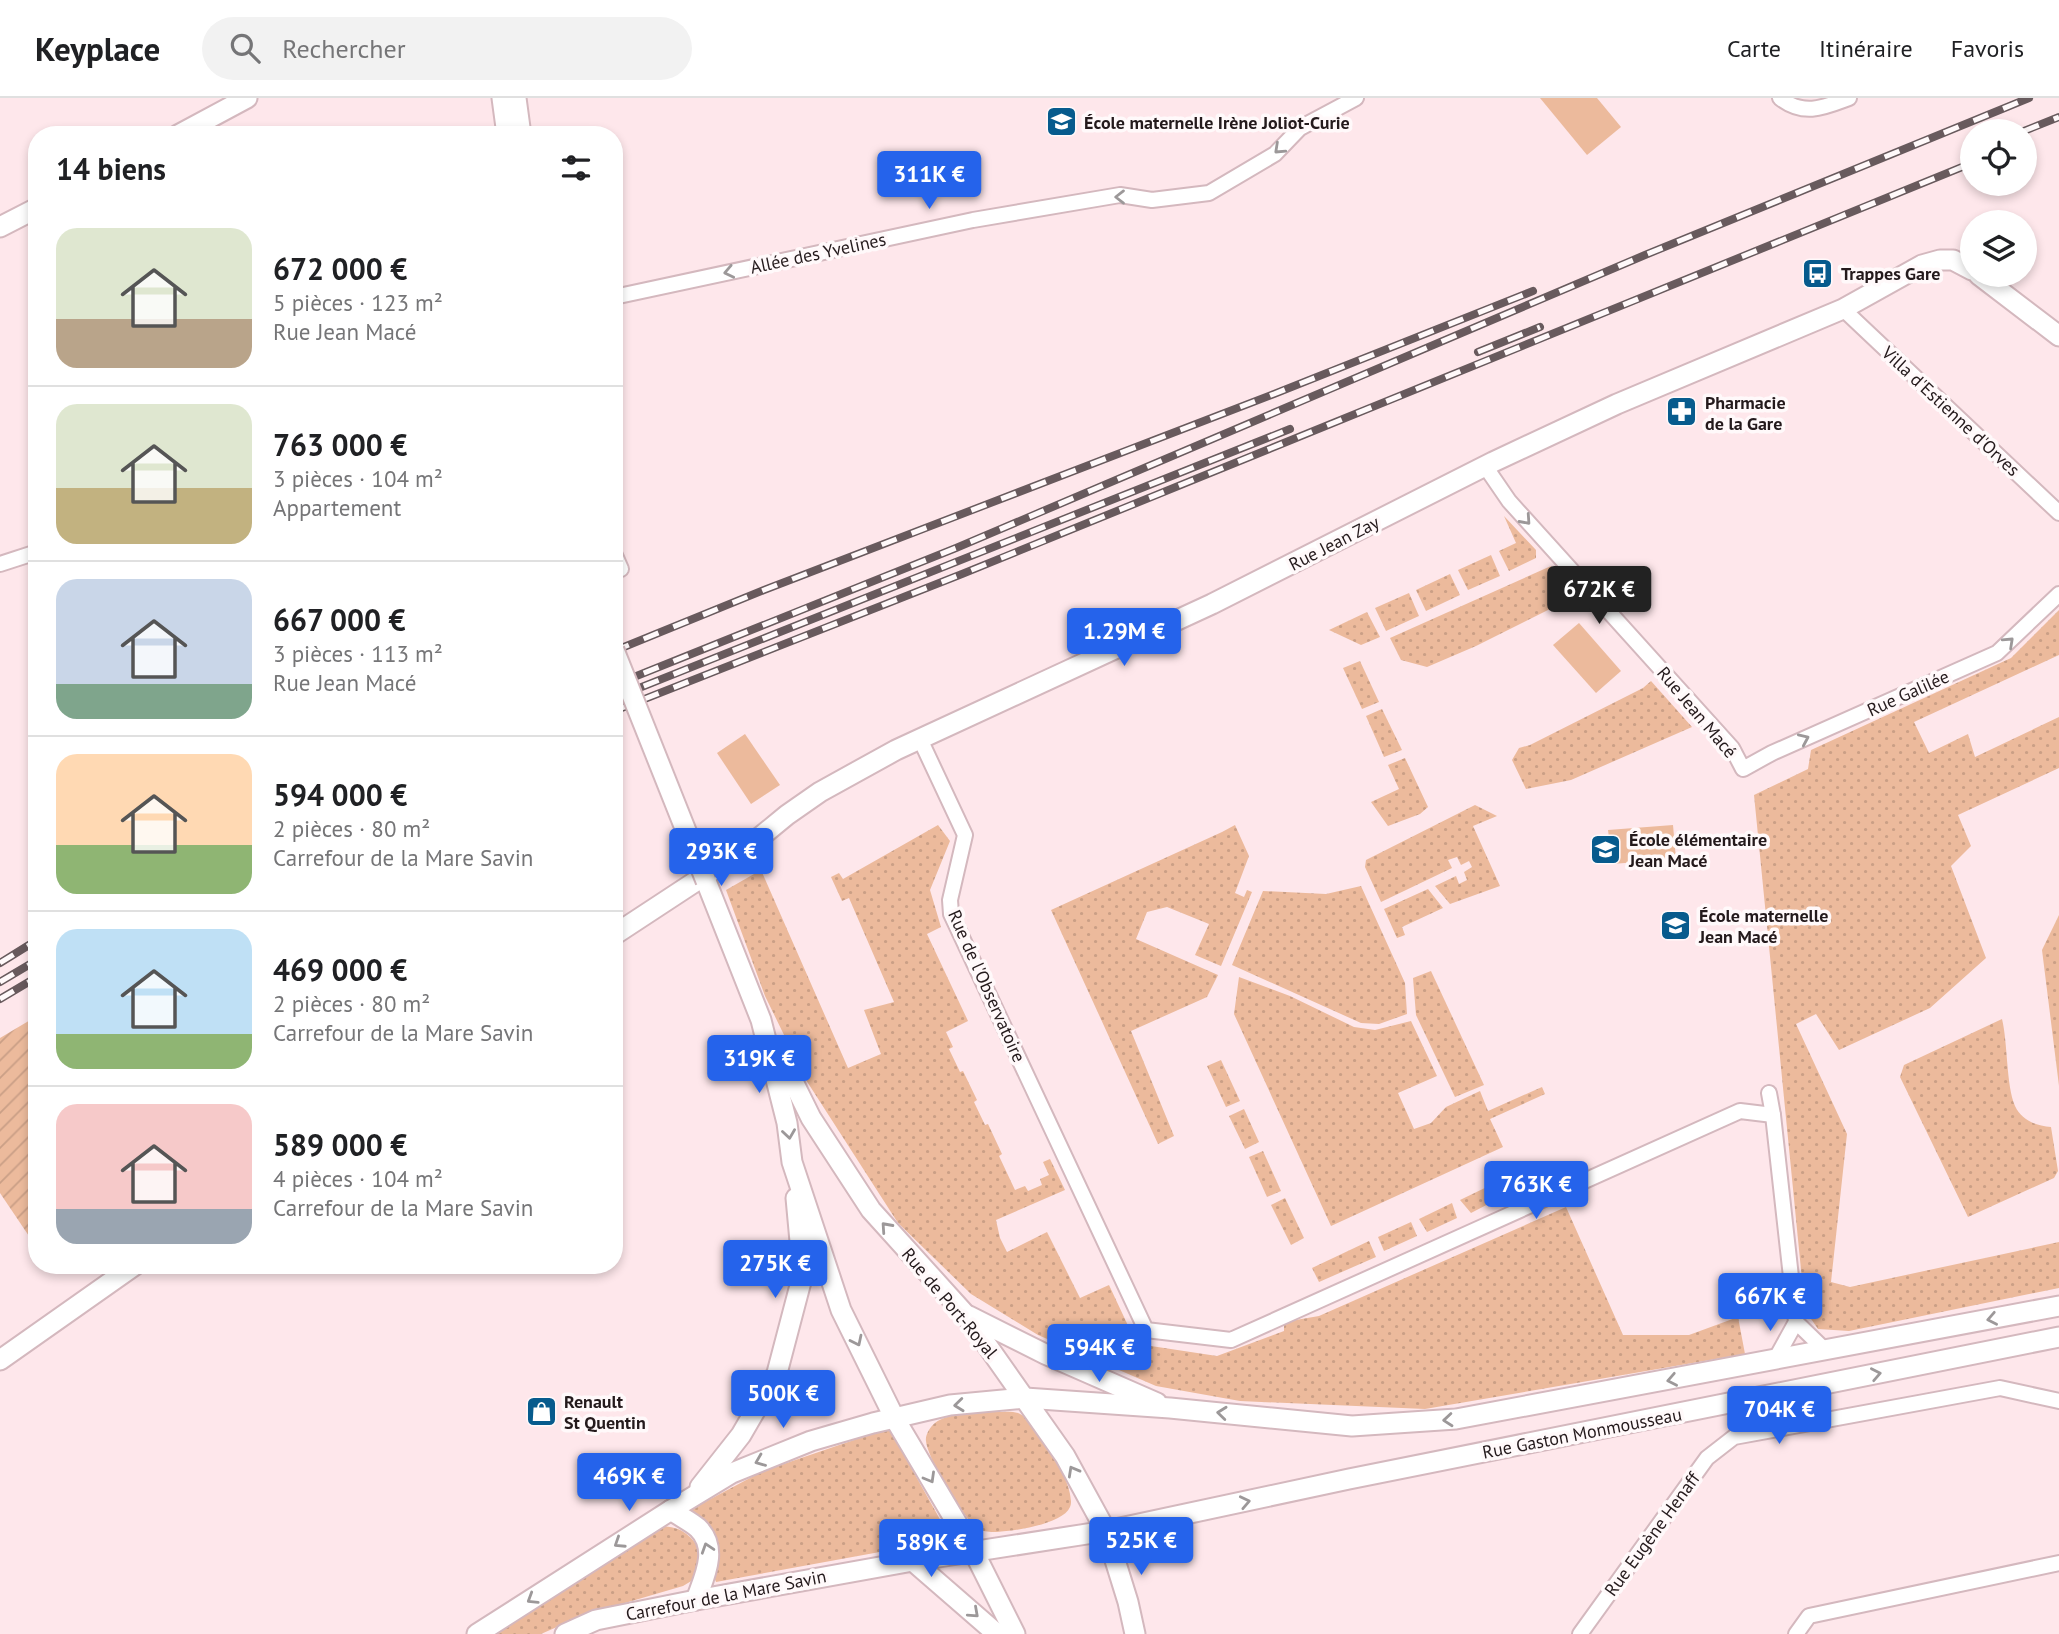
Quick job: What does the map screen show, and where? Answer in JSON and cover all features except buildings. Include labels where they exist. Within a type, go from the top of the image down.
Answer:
[{"type":"main road","points":[[195,126],[247,98]]},
{"type":"main road","points":[[502,98],[506,126]]},
{"type":"main road","points":[[516,98],[520,126]]},
{"type":"main road","points":[[0,227],[28,213]]},
{"type":"main road","name":"Rue Jean Zay","points":[[623,929],[748,847],[786,815],[820,792],[920,739],[1212,604],[1485,466],[1618,404],[1843,309],[1932,261],[1953,260],[1960,264]]},
{"type":"main road","points":[[1994,287],[2059,337]]},
{"type":"main road","name":"Rue de Port-Royal","points":[[623,673],[761,1020],[811,1118],[871,1210],[965,1314],[1065,1456],[1106,1531],[1135,1634]]},
{"type":"main road","name":"Rue de Port-Royal","points":[[761,1020],[787,1123],[792,1162],[841,1310],[895,1419],[974,1552],[1015,1634]]},
{"type":"main road","points":[[693,1497],[741,1435],[776,1373],[803,1274],[792,1162]]},
{"type":"main road","points":[[0,1360],[122,1274]]},
{"type":"main road","name":"Rue Gaston Monmousseau","points":[[1170,1408],[1352,1426],[1456,1419],[2059,1306]]},
{"type":"main road","points":[[965,1314],[1045,1354],[1170,1408]]},
{"type":"main road","name":"Rue Gaston Monmousseau","points":[[1106,1531],[1349,1479],[2059,1337]]},
{"type":"main road","points":[[477,1634],[732,1473],[811,1441],[950,1405],[1025,1398],[1170,1408]]},
{"type":"main road","points":[[671,1510],[699,1529],[706,1543],[710,1560],[696,1600]]},
{"type":"main road","name":"Carrefour de la Mare Savin","points":[[565,1634],[596,1620],[696,1600],[913,1561],[1106,1531]]},
{"type":"main road","points":[[913,1561],[997,1634]]},
{"type":"street","name":"Allée des Yvelines","points":[[623,295],[964,222],[1119,195],[1152,200],[1209,193],[1275,154],[1300,128],[1356,98]]},
{"type":"street","points":[[1780,98],[1794,106],[1815,111],[1850,98]]},
{"type":"street","name":"Villa d'Estienne d'Orves","points":[[1843,309],[2059,513]]},
{"type":"street","name":"Rue Jean Macé","points":[[1485,466],[1509,501],[1732,748],[1743,769]]},
{"type":"street","points":[[0,564],[28,555]]},
{"type":"street","name":"Rue Galilée","points":[[1743,769],[1772,753],[1997,653],[2059,594]]},
{"type":"street","name":"Rue de l'Observatoire","points":[[920,739],[965,835],[950,900],[951,914],[1146,1330],[1231,1340],[1740,1111],[1773,1115]]},
{"type":"street","points":[[1769,1093],[1796,1322],[1775,1360]]},
{"type":"street","points":[[1796,1322],[1826,1351]]},
{"type":"street","name":"Rue Eugène Henaff","points":[[1580,1634],[1707,1458],[1734,1437],[2000,1388],[2059,1401]]},
{"type":"street","points":[[1796,1634],[1809,1615],[2059,1563]]},
{"type":"shaded area","points":[[1540,98],[1597,98],[1621,127],[1587,155]]},
{"type":"shaded area","points":[[1504,516],[1536,550],[1536,558],[1509,571],[1499,551],[1516,543]]},
{"type":"shaded area","points":[[1491,555],[1500,576],[1468,590],[1458,570]]},
{"type":"shaded area","points":[[1551,566],[1576,596],[1476,646],[1427,667],[1401,660],[1390,638]]},
{"type":"shaded area","points":[[1450,574],[1460,595],[1426,611],[1416,590]]},
{"type":"shaded area","points":[[1409,593],[1419,616],[1386,631],[1375,608]]},
{"type":"shaded area","points":[[2059,610],[2059,655],[1914,722],[1929,753],[1968,734],[1975,757],[2059,717],[2059,768],[1958,815],[1971,846],[1951,866],[1986,958],[1930,1008],[1839,1050],[1816,1014],[1796,1024],[1847,1134],[1831,1282],[1850,1287],[2059,1242],[2059,1288],[1849,1331],[1818,1329],[1805,1310],[1754,795],[1808,769],[1811,750],[2011,658]]},
{"type":"shaded area","points":[[1367,612],[1380,637],[1361,645],[1329,630]]},
{"type":"shaded area","points":[[1579,623],[1621,671],[1596,693],[1553,645]]},
{"type":"shaded area","points":[[1360,661],[1379,702],[1362,709],[1343,668]]},
{"type":"shaded area","points":[[1651,681],[1692,727],[1571,780],[1526,789],[1512,760],[1519,748],[1643,688]]},
{"type":"shaded area","points":[[1382,709],[1402,750],[1384,757],[1366,716]]},
{"type":"shaded area","points":[[745,734],[780,785],[751,804],[717,753]]},
{"type":"shaded area","points":[[1405,758],[1428,807],[1420,814],[1388,826],[1371,802],[1399,789],[1388,765]]},
{"type":"shaded area","points":[[1475,805],[1497,816],[1473,826],[1500,886],[1450,904],[1435,886],[1456,876],[1459,884],[1467,880],[1464,872],[1472,867],[1469,861],[1461,865],[1457,857],[1448,860],[1452,868],[1381,902],[1365,867],[1366,860]]},
{"type":"shaded area","points":[[938,825],[950,841],[930,890],[941,927],[927,934],[968,1021],[946,1032],[953,1047],[949,1049],[977,1100],[974,1102],[1002,1154],[999,1156],[1015,1190],[1025,1186],[1028,1191],[1042,1185],[1040,1179],[1049,1175],[1043,1162],[1050,1159],[1065,1190],[996,1220],[1007,1252],[1047,1232],[1080,1298],[1109,1285],[1131,1332],[1151,1346],[1217,1356],[1284,1331],[1284,1322],[1319,1316],[1566,1207],[1623,1335],[1689,1335],[1738,1317],[1745,1354],[1425,1409],[1240,1401],[1156,1386],[1038,1335],[971,1294],[898,1223],[806,1080],[765,996],[726,890],[761,870],[848,1068],[881,1054],[864,1010],[894,1002],[849,898],[842,901],[831,877],[839,873],[843,879]]},
{"type":"shaded area","points":[[1235,825],[1249,856],[1235,893],[1244,897],[1247,890],[1252,892],[1221,966],[1195,955],[1209,924],[1167,907],[1147,912],[1136,939],[1218,975],[1207,997],[1131,1031],[1174,1136],[1158,1144],[1051,910]]},
{"type":"shaded area","points":[[1673,825],[1676,859],[1612,864],[1608,830]]},
{"type":"shaded area","points":[[1361,886],[1405,983],[1407,1014],[1379,1024],[1361,1023],[1232,965],[1263,891],[1326,894]]},
{"type":"shaded area","points":[[1428,889],[1443,908],[1402,927],[1405,935],[1397,938],[1384,909]]},
{"type":"shaded area","points":[[2059,915],[2059,1086],[2042,950]]},
{"type":"shaded area","points":[[1431,971],[1484,1085],[1455,1097],[1416,1015],[1413,978]]},
{"type":"shaded area","points":[[1239,977],[1290,996],[1354,1027],[1375,1030],[1411,1021],[1437,1076],[1398,1093],[1414,1129],[1431,1123],[1446,1107],[1480,1091],[1488,1111],[1542,1087],[1545,1094],[1490,1119],[1503,1147],[1331,1226],[1234,1014]]},
{"type":"shaded area","points":[[2002,1019],[2010,1087],[2015,1106],[2030,1122],[2051,1127],[2058,1171],[2054,1178],[1968,1217],[1900,1077],[1904,1065]]},
{"type":"shaded area","points":[[28,1021],[28,1235],[0,1193],[0,1038]]},
{"type":"shaded area","points":[[1221,1060],[1240,1101],[1226,1107],[1207,1066]]},
{"type":"shaded area","points":[[1244,1109],[1259,1142],[1245,1149],[1229,1116]]},
{"type":"shaded area","points":[[1263,1151],[1281,1191],[1267,1197],[1249,1157]]},
{"type":"shaded area","points":[[1493,1184],[1497,1192],[1496,1200],[1471,1213],[1460,1200]]},
{"type":"shaded area","points":[[1285,1198],[1304,1238],[1291,1245],[1271,1205]]},
{"type":"shaded area","points":[[1452,1203],[1457,1218],[1427,1232],[1419,1219]]},
{"type":"shaded area","points":[[1411,1222],[1417,1236],[1384,1251],[1378,1237]]},
{"type":"shaded area","points":[[1369,1241],[1376,1257],[1319,1282],[1312,1268]]},
{"type":"shaded area","points":[[997,1412],[1018,1413],[1026,1418],[1045,1441],[1068,1486],[1071,1498],[1066,1513],[1038,1526],[997,1532],[983,1531],[966,1516],[948,1490],[928,1450],[926,1439],[930,1429],[947,1417]]},
{"type":"shaded area","points":[[889,1428],[951,1539],[716,1582],[688,1511],[763,1471]]},
{"type":"shaded area","points":[[661,1526],[684,1532],[701,1550],[698,1577],[683,1586],[584,1615],[541,1634],[493,1634]]},
{"type":"railway","points":[[623,681],[956,548],[1645,255],[2029,98]]},
{"type":"railway","points":[[2037,126],[2059,117]]},
{"type":"railway","points":[[623,707],[962,574],[1960,168]]},
{"type":"railway","points":[[623,647],[1533,291]]},
{"type":"railway","points":[[1478,352],[1540,327]]},
{"type":"railway","points":[[623,694],[1290,429]]},
{"type":"railway","points":[[0,963],[28,946]]},
{"type":"railway","points":[[0,982],[28,965]]},
{"type":"railway","points":[[0,999],[28,982]]},
{"type":"place","name":"École maternelle Irène Joliot-Curie","points":[[1061,122]]},
{"type":"place","name":"Trappes Gare","points":[[1818,273]]},
{"type":"place","name":"Pharmacie de la Gare","points":[[1682,412]]},
{"type":"place","name":"École élémentaire Jean Macé","points":[[1606,849]]},
{"type":"place","name":"École maternelle Jean Macé","points":[[1676,925]]},
{"type":"place","name":"Renault St Quentin","points":[[541,1411]]}]
